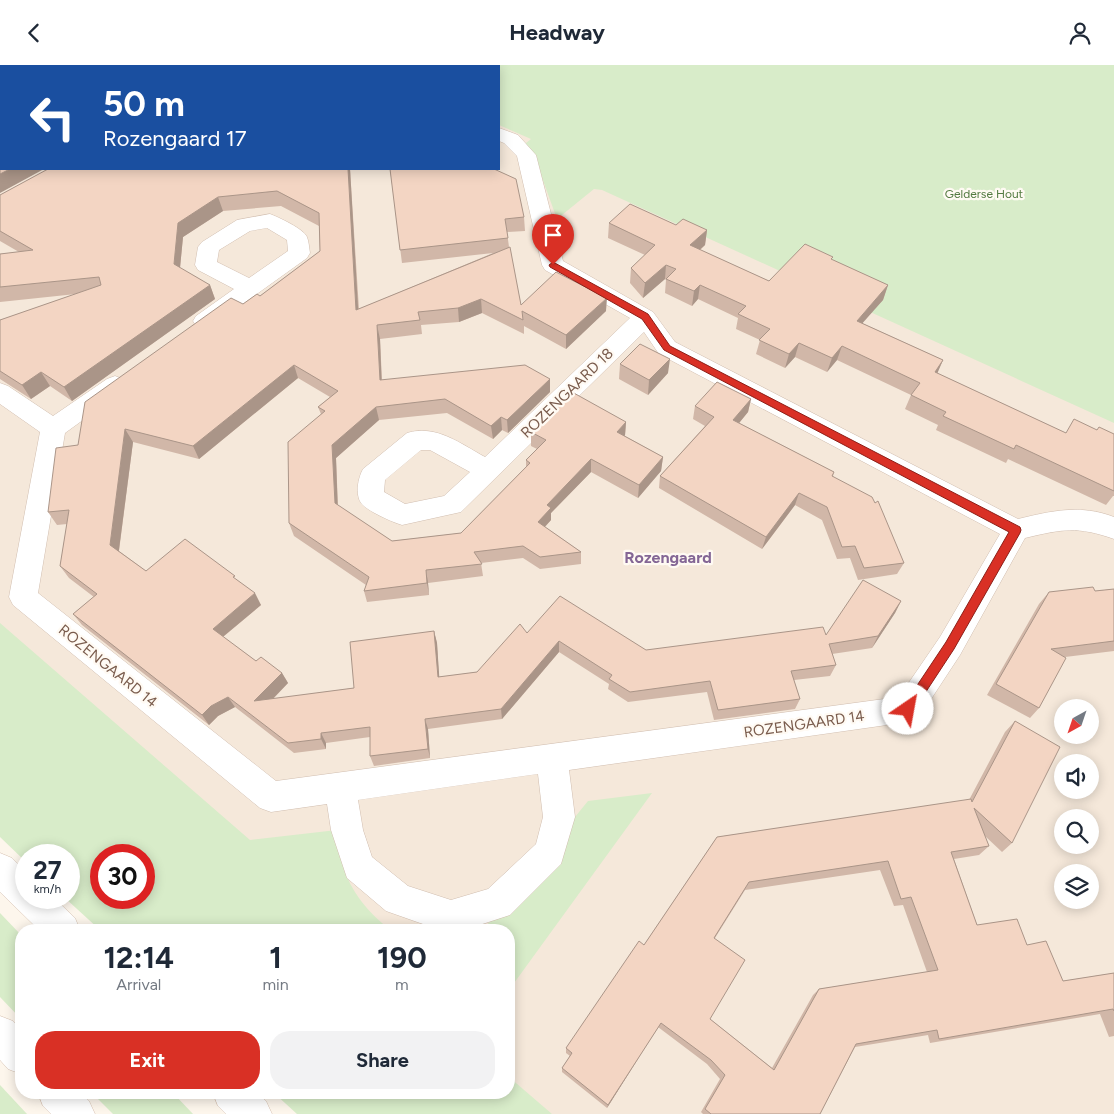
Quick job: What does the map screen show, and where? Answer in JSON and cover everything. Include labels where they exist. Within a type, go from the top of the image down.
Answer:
[{"type":"street","points":[[500,134],[511,139],[526,155],[553,265],[645,317],[667,348],[1016,530],[1061,519],[1099,521],[1114,528]]},
{"type":"street","points":[[187,333],[249,288]]},
{"type":"street","name":"ROZENGAARD 18","points":[[488,470],[645,317]]},
{"type":"street","points":[[0,393],[53,429],[133,372]]},
{"type":"street","name":"ROZENGAARD 14","points":[[53,429],[23,597],[271,797],[908,709],[950,646],[1016,530]]},
{"type":"street","points":[[340,787],[347,831],[359,867],[398,899],[451,917],[498,903],[550,853],[559,817],[552,758]]},
{"type":"street","points":[[0,869],[15,884]]},
{"type":"street","points":[[41,909],[57,924]]},
{"type":"street","points":[[0,1034],[15,1050]]},
{"type":"street","points":[[62,1099],[76,1114]]},
{"type":"street","points":[[237,1099],[253,1114]]},
{"type":"shaded area","points":[[500,100],[1114,395],[1114,1114],[408,1114],[480,1099],[515,1099],[515,924],[213,924],[155,867],[155,844],[131,844],[0,716],[0,170],[500,170]]},
{"type":"green space","name":"Gelderse Hout","points":[[500,65],[1114,65],[1114,423],[602,190],[594,189],[557,219],[537,164],[516,151],[531,139],[500,125]]},
{"type":"green space","points":[[0,623],[250,840],[337,830],[343,865],[350,884],[361,901],[384,924],[93,924],[77,909],[80,909],[80,844],[15,844],[15,851],[0,837]]},
{"type":"green space","points":[[652,793],[515,982],[515,924],[488,924],[588,801]]},
{"type":"green space","points":[[0,913],[15,929],[15,1013],[0,997]]},
{"type":"green space","points":[[515,1082],[552,1114],[297,1114],[281,1099],[515,1099]]},
{"type":"green space","points":[[0,1085],[27,1114],[0,1114]]},
{"type":"green space","points":[[98,1099],[179,1099],[193,1114],[113,1114]]},
{"type":"building","points":[[0,170],[8,170],[0,174]]},
{"type":"building","points":[[46,170],[348,170],[356,310],[510,247],[521,305],[556,272],[607,298],[566,335],[522,311],[523,320],[481,299],[458,308],[418,312],[420,320],[377,325],[380,380],[525,365],[550,379],[507,420],[501,417],[491,426],[445,399],[376,407],[332,445],[335,503],[392,541],[461,533],[530,463],[526,460],[546,440],[531,432],[572,392],[626,422],[617,432],[663,457],[639,485],[591,459],[547,505],[551,508],[538,522],[581,552],[540,557],[523,546],[474,552],[482,564],[426,570],[427,583],[364,591],[369,577],[289,523],[288,442],[325,411],[318,407],[338,391],[294,365],[193,446],[125,429],[110,545],[146,571],[185,539],[255,593],[213,629],[256,661],[261,657],[282,673],[254,701],[354,688],[350,642],[434,631],[438,677],[477,672],[520,624],[527,633],[560,596],[646,650],[823,627],[826,635],[863,580],[901,601],[878,636],[829,644],[836,665],[791,671],[800,699],[718,710],[710,681],[630,692],[609,679],[612,675],[559,641],[501,709],[425,719],[428,749],[370,756],[370,727],[321,733],[321,739],[288,743],[228,697],[211,706],[202,715],[73,614],[97,594],[60,566],[69,510],[48,512],[56,448],[78,445],[85,402],[231,298],[243,304],[257,294],[260,296],[320,251],[319,213],[277,191],[218,197],[178,223],[174,264],[210,285],[64,387],[41,372],[22,385],[0,371],[0,320],[101,285],[99,277],[0,287],[0,254],[33,250],[0,231],[0,195]]},
{"type":"building","points":[[390,170],[496,170],[516,179],[524,217],[505,219],[508,238],[400,250]]},
{"type":"building","points":[[630,204],[676,225],[683,219],[707,230],[690,245],[769,281],[805,244],[833,257],[831,259],[888,285],[857,321],[943,360],[935,372],[1066,433],[1074,419],[1097,430],[1099,427],[1114,434],[1114,491],[1016,445],[1014,449],[943,416],[946,412],[911,395],[920,383],[842,346],[832,358],[799,343],[789,354],[759,340],[770,329],[738,314],[746,306],[700,285],[694,291],[666,279],[676,269],[666,265],[645,283],[631,268],[655,245],[609,223]]},
{"type":"building","points":[[640,344],[670,359],[649,380],[620,364]]},
{"type":"building","points":[[717,382],[751,399],[733,420],[834,472],[832,476],[872,497],[875,503],[878,501],[904,563],[864,568],[855,546],[842,547],[827,507],[799,493],[766,537],[660,476],[714,417],[695,406]]},
{"type":"building","points":[[1093,587],[1095,591],[1114,589],[1114,641],[1051,649],[1066,658],[1039,708],[996,684],[1049,592]]},
{"type":"building","points":[[1015,721],[1060,747],[1056,754],[1054,754],[1054,759],[1012,843],[974,808],[989,846],[951,852],[977,925],[1017,919],[1027,945],[1046,941],[1063,981],[1114,973],[1114,1011],[1113,1009],[939,1039],[937,1030],[856,1044],[820,1114],[711,1114],[705,1109],[725,1075],[711,1060],[661,1023],[608,1105],[562,1068],[572,1053],[566,1048],[639,941],[644,945],[717,837],[971,799],[972,802]],"holes":[[[888,861],[901,899],[911,897],[938,970],[819,989],[774,1070],[710,1019],[745,960],[714,938],[749,882]]]},
{"type":"district","name":"Rozengaard","points":[[668,557]]},
{"type":"route","points":[[553,265],[645,317],[667,348],[1016,530],[950,646],[908,709]]}]
